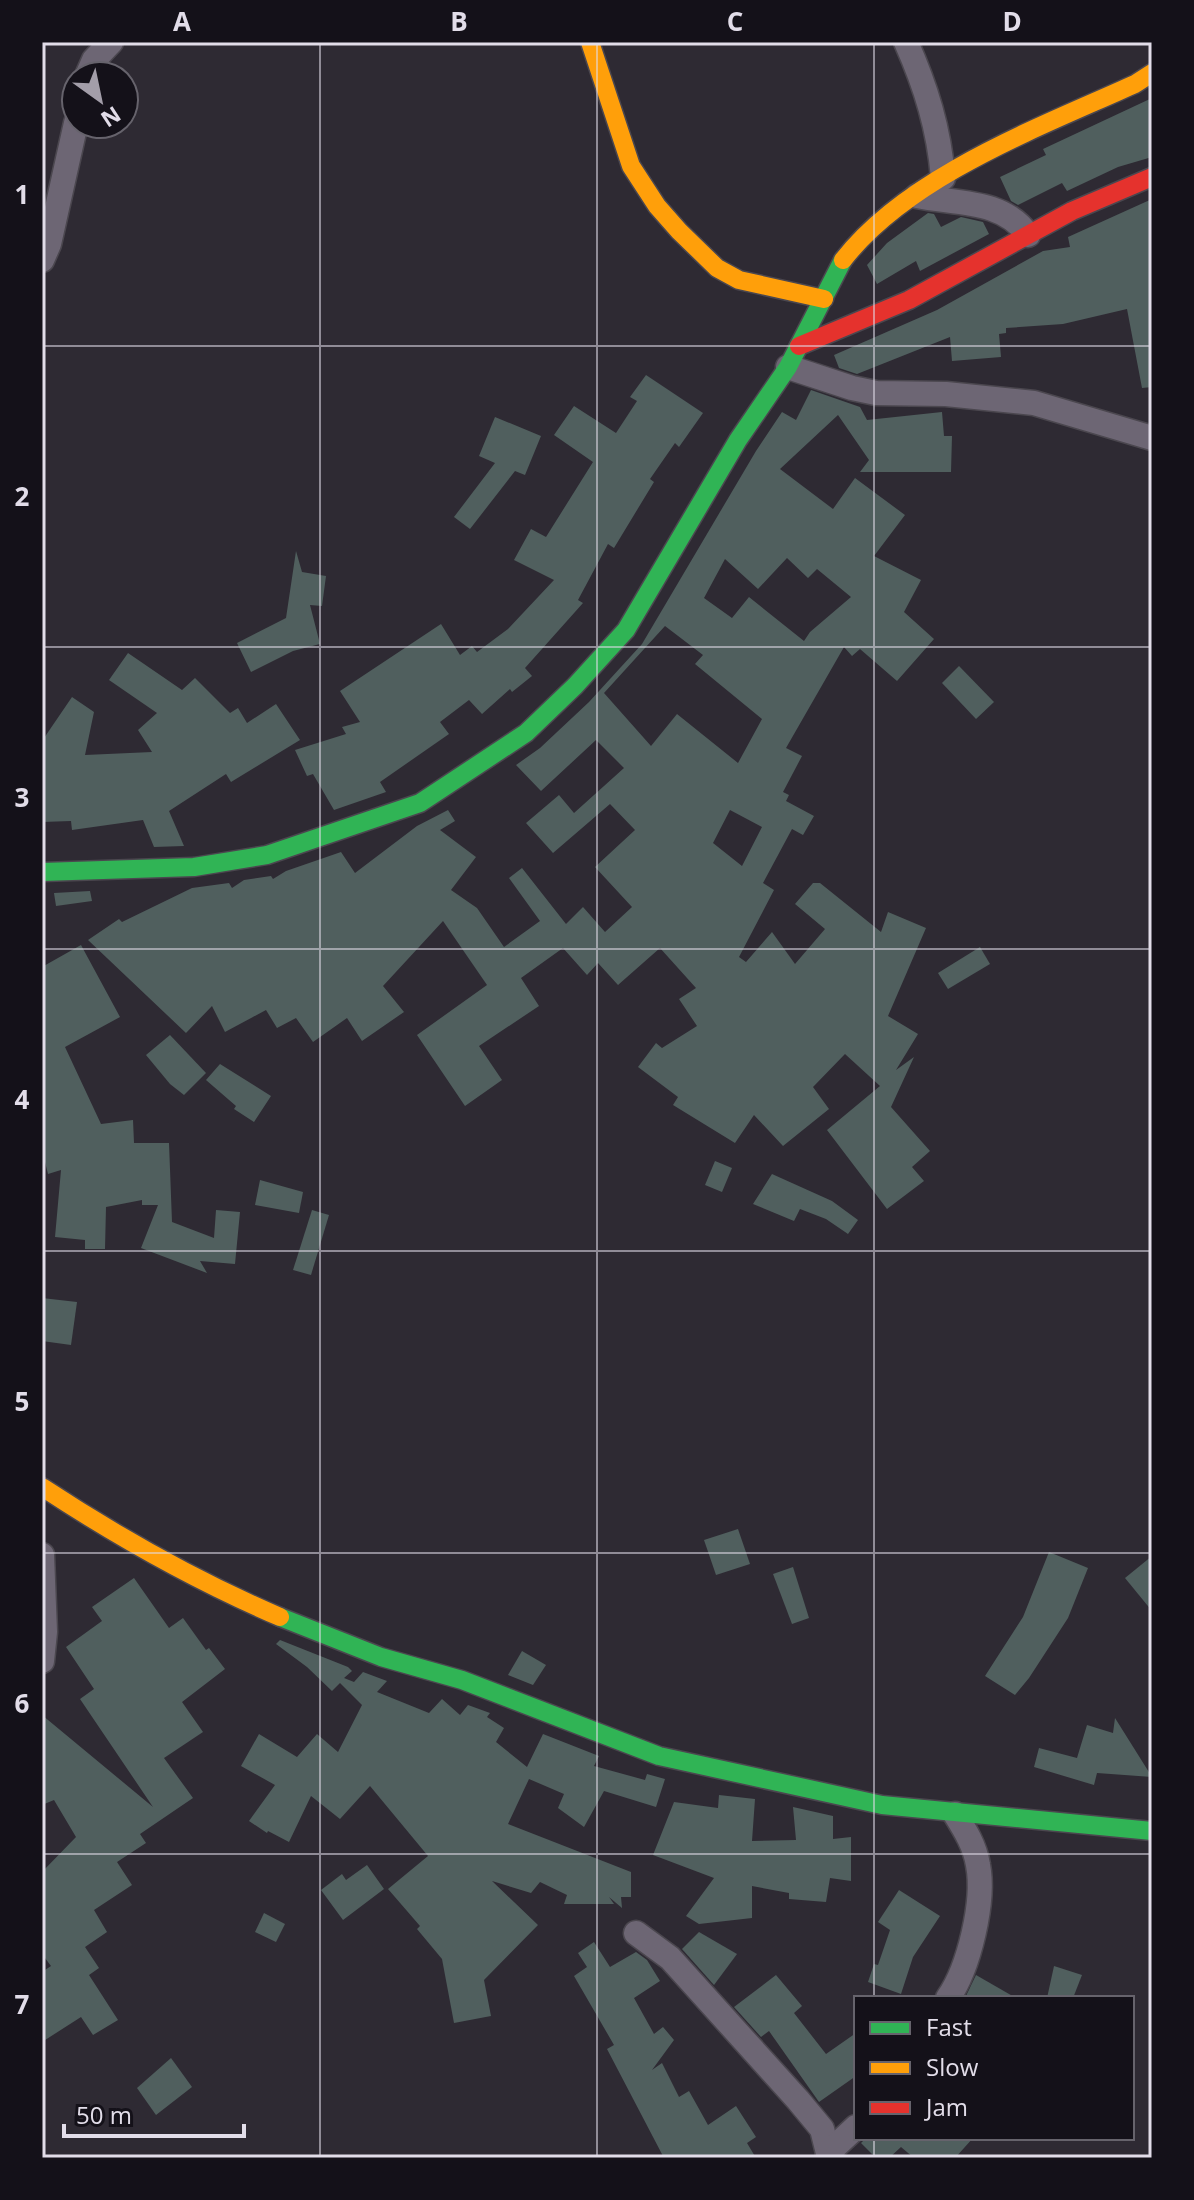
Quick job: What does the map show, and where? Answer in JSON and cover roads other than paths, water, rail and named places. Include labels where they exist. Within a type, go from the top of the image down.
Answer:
[{"type":"street","points":[[94,60],[111,42]]},
{"type":"street","points":[[590,42],[631,166],[664,215],[707,259],[739,280],[824,299]]},
{"type":"street","points":[[906,42],[923,81],[936,124],[943,178]]},
{"type":"street","points":[[42,872],[194,867],[267,855],[420,803],[526,733],[575,686],[626,630],[738,440],[794,356],[844,259],[873,227],[943,178],[991,150],[1135,84],[1152,73]]},
{"type":"street","points":[[42,260],[49,244],[72,140]]},
{"type":"street","points":[[794,356],[944,283],[1115,190],[1152,177]]},
{"type":"street","points":[[917,196],[997,209],[1017,221],[1028,235]]},
{"type":"street","points":[[794,356],[842,385],[876,393],[946,394],[1034,403],[1152,438]]},
{"type":"street","points":[[42,1487],[103,1527],[224,1593],[369,1653],[462,1680],[659,1756],[882,1805],[1152,1831]]},
{"type":"street","points":[[42,1555],[45,1632],[42,1661]]},
{"type":"street","points":[[949,1996],[967,1958],[980,1880],[973,1845],[955,1814]]},
{"type":"street","points":[[636,1933],[670,1958],[798,2100],[822,2129],[830,2156]]},
{"type":"street","points":[[830,2156],[854,2129]]}]
